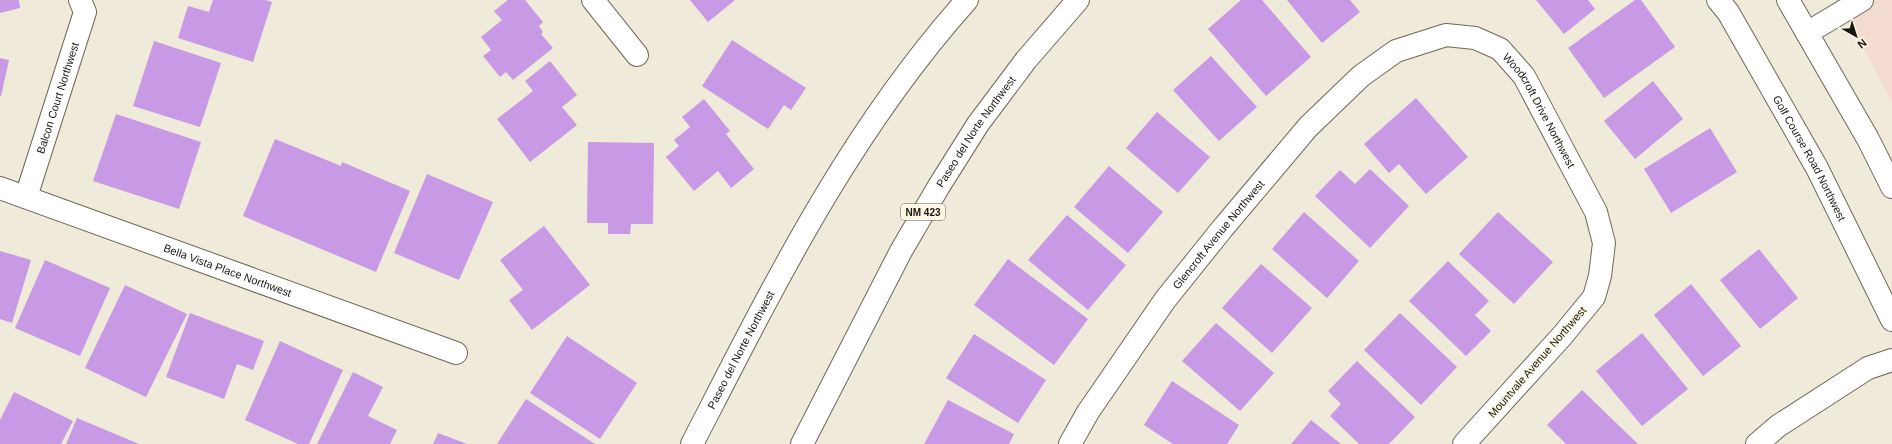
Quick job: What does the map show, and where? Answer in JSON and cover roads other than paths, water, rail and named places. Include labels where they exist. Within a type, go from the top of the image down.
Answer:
[{"type":"street","name":"Balcon Court Northwest","points":[[26,197],[86,12],[80,0]]},
{"type":"street","points":[[593,0],[637,55]]},
{"type":"street","name":"Paseo del Norte Northwest","points":[[692,444],[784,268],[823,198],[861,137],[897,86],[967,0]]},
{"type":"street","name":"Paseo del Norte Northwest","points":[[802,444],[901,251],[939,186],[978,124],[1026,60],[1078,0]]},
{"type":"street","name":"Golf Course Road Northwest","points":[[1718,0],[1728,12],[1817,168],[1892,320]]},
{"type":"street","points":[[1788,0],[1868,139],[1892,187]]},
{"type":"street","points":[[1807,34],[1862,0]]},
{"type":"street","name":"Woodcroft Drive Northwest","points":[[1396,51],[1446,35],[1475,38],[1500,49],[1524,76],[1596,212],[1604,242],[1600,276]]},
{"type":"street","name":"Glencroft Avenue Northwest","points":[[1070,444],[1088,412],[1164,300],[1222,229],[1308,127],[1361,76],[1396,51]]},
{"type":"street","name":"Bella Vista Place Northwest","points":[[0,188],[456,353]]},
{"type":"street","name":"Mountvale Avenue Northwest","points":[[1464,444],[1562,336],[1594,297],[1600,276]]},
{"type":"street","points":[[1757,444],[1778,426],[1868,368],[1892,360]]}]
